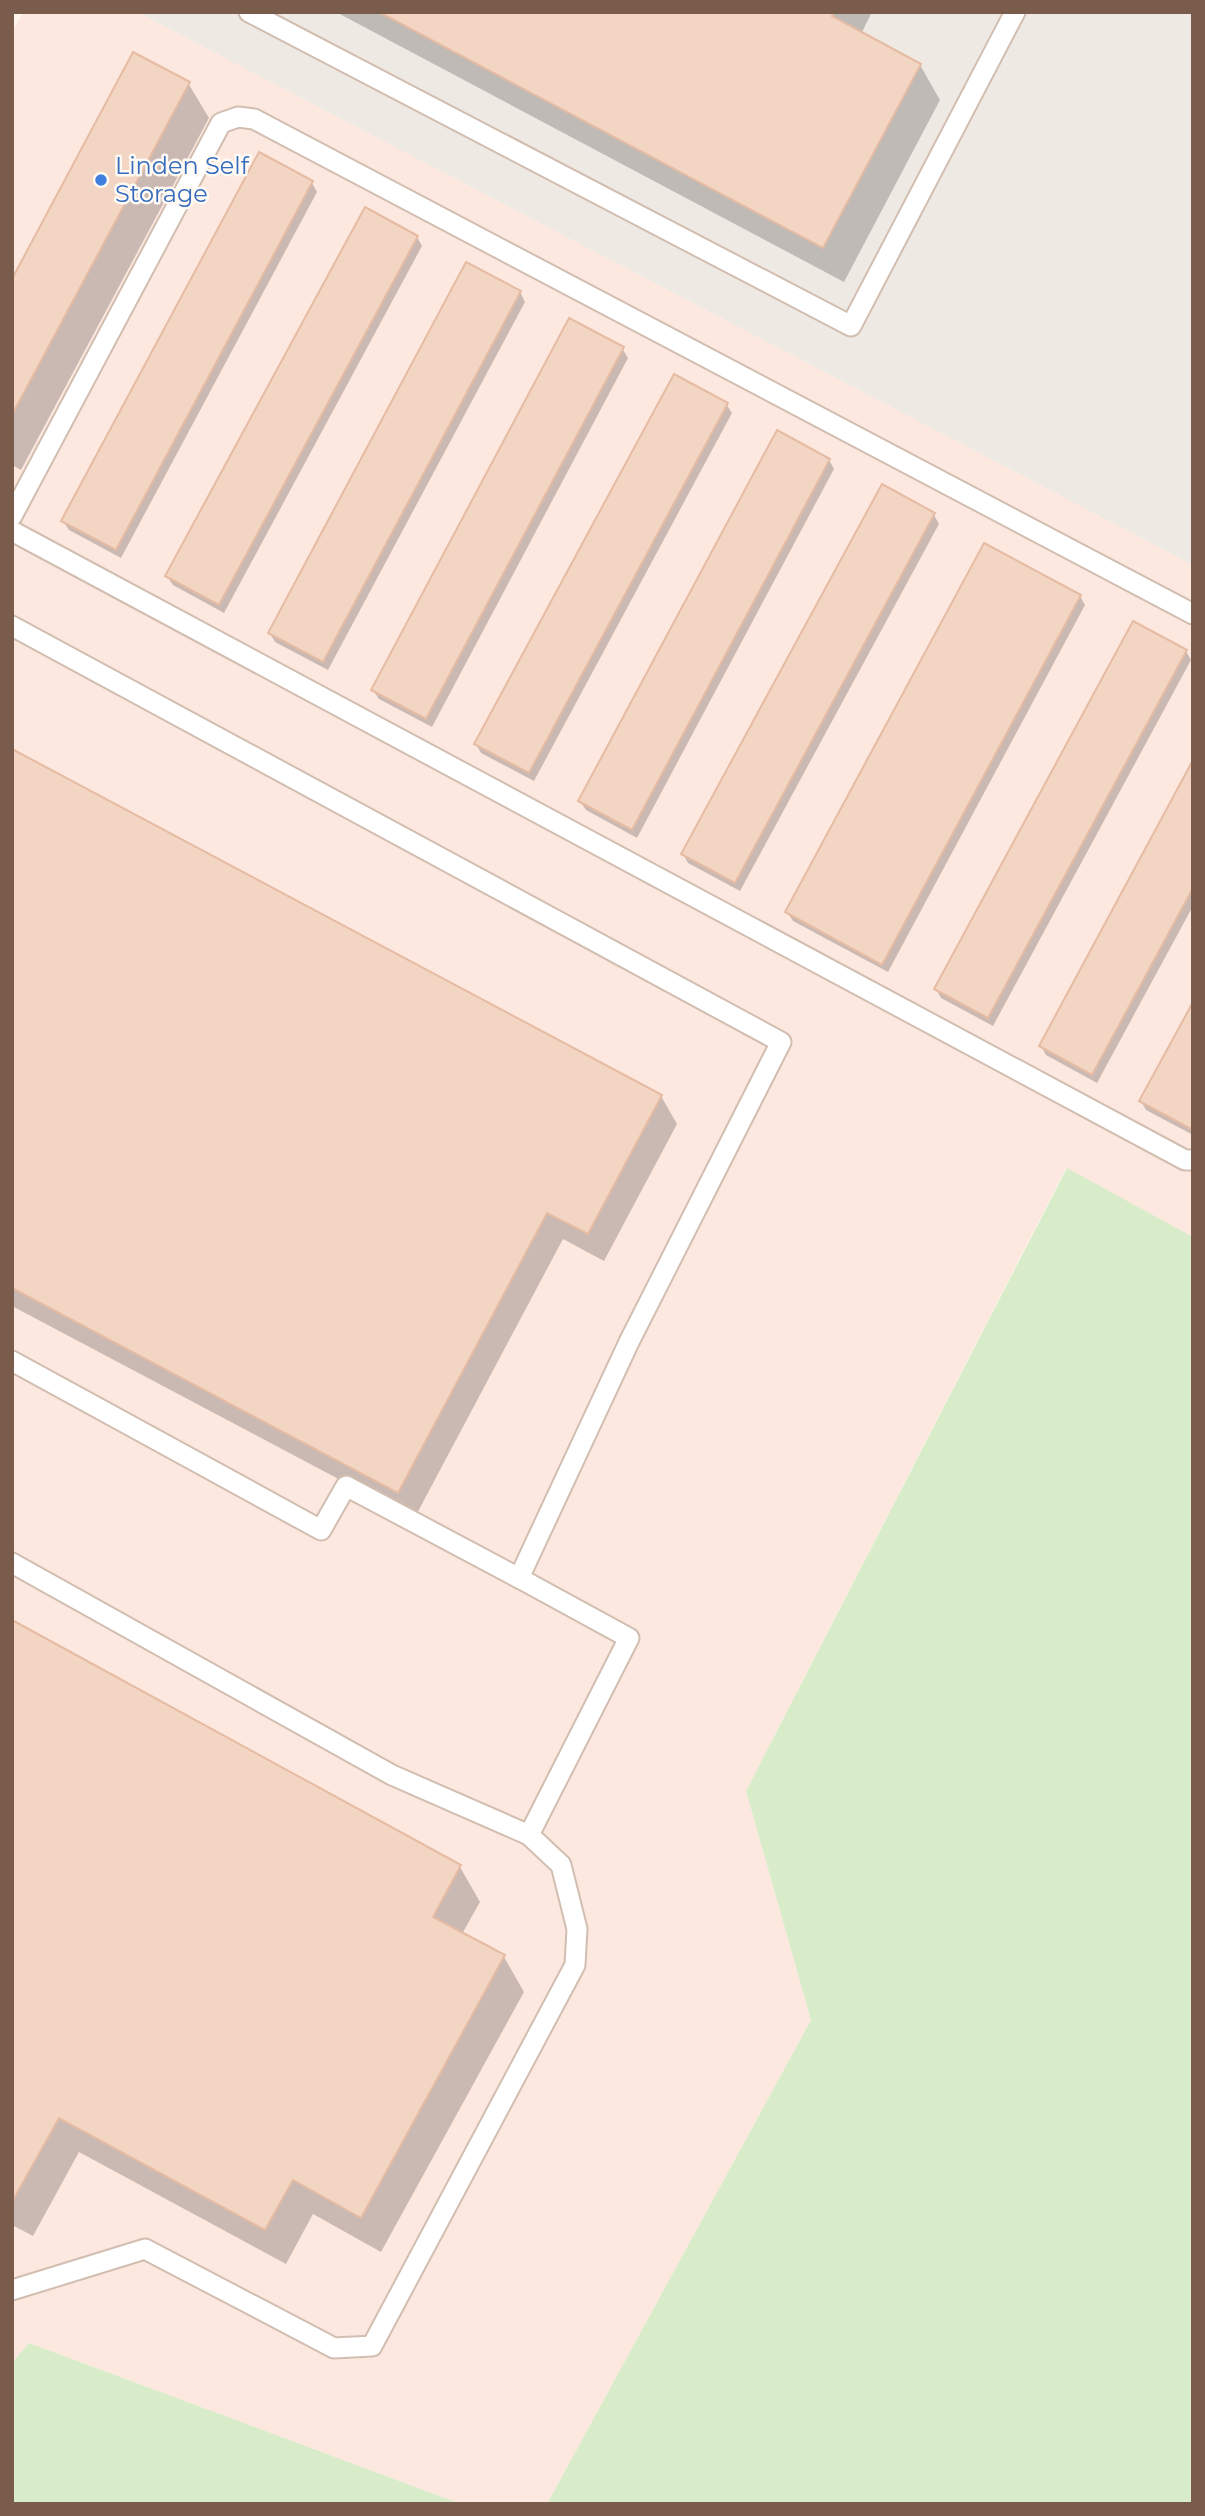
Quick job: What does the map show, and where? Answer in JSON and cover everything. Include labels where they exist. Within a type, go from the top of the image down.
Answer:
[{"type":"lane","points":[[249,12],[851,326],[1015,12]]},
{"type":"lane","points":[[12,516],[221,123],[238,117],[254,119],[267,125],[1193,614]]},
{"type":"lane","points":[[12,531],[1173,1154],[1193,1160]]},
{"type":"lane","points":[[12,626],[781,1042],[629,1342],[519,1578]]},
{"type":"lane","points":[[12,1361],[321,1530],[346,1486],[629,1638],[529,1835]]},
{"type":"lane","points":[[12,1563],[392,1774],[529,1835],[561,1865],[577,1929],[575,1965],[372,2346],[334,2348],[145,2249],[12,2290]]},
{"type":"shaded area","points":[[24,12],[137,12],[1193,565],[1193,1233],[1191,1236],[1066,1168],[746,1791],[811,2020],[547,2504],[461,2504],[29,2343],[12,2363],[12,31]]},
{"type":"shaded area","points":[[137,12],[1193,12],[1193,565]]},
{"type":"green space","points":[[1067,1168],[1193,1237],[1193,2504],[547,2504],[811,2020],[746,1791]]},
{"type":"green space","points":[[29,2343],[461,2504],[12,2504],[12,2363]]},
{"type":"building","points":[[379,12],[834,12],[832,16],[921,64],[823,248]]},
{"type":"building","name":"Linden Self Storage","points":[[133,52],[190,82],[12,415],[12,279]]},
{"type":"building","points":[[259,152],[313,181],[116,550],[61,521]]},
{"type":"building","points":[[365,207],[418,236],[219,605],[165,576]]},
{"type":"building","points":[[466,262],[521,291],[323,662],[268,633]]},
{"type":"building","points":[[569,318],[624,347],[426,719],[371,690]]},
{"type":"building","points":[[674,374],[728,403],[529,773],[474,744]]},
{"type":"building","points":[[777,430],[830,459],[632,830],[578,801]]},
{"type":"building","points":[[882,484],[935,513],[735,883],[681,854]]},
{"type":"building","points":[[984,543],[1081,595],[882,965],[785,912]]},
{"type":"building","points":[[1133,621],[1187,650],[988,1018],[934,989]]},
{"type":"building","points":[[12,749],[662,1095],[588,1234],[547,1213],[398,1493],[12,1288]]},
{"type":"building","points":[[1193,760],[1193,888],[1092,1075],[1039,1046]]},
{"type":"building","points":[[1193,1002],[1193,1130],[1139,1101]]},
{"type":"building","points":[[12,1620],[461,1865],[433,1917],[505,1955],[361,2218],[293,2180],[265,2230],[59,2118],[12,2202]]},
{"type":"place","name":"Linden Self Storage","points":[[101,180]]}]
